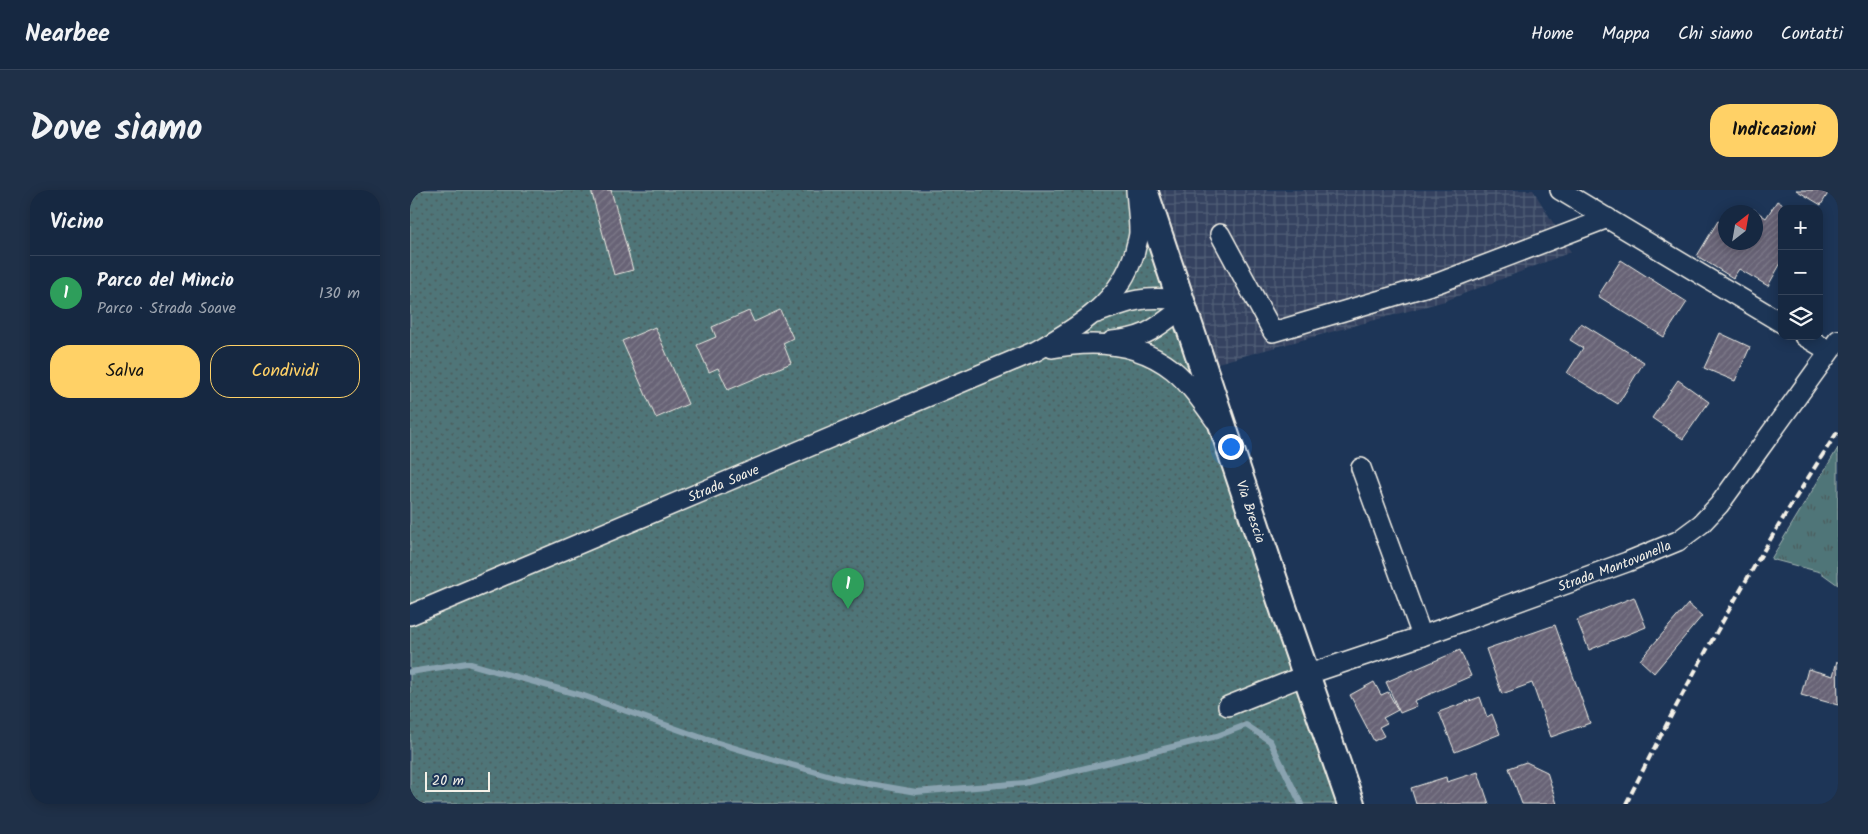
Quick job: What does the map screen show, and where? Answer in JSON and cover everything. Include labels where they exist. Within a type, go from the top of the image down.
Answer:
[{"type":"main road","name":"Via Brescia","points":[[1144,190],[1351,804]]},
{"type":"street","points":[[1095,314],[1122,282],[1132,259],[1140,234],[1136,190]]},
{"type":"street","points":[[1560,190],[1778,321]]},
{"type":"street","points":[[1220,234],[1272,332],[1438,283],[1608,218]]},
{"type":"street","points":[[1036,351],[1095,314],[1131,300],[1152,297],[1182,304]]},
{"type":"street","points":[[1036,351],[1078,343],[1129,340],[1154,331],[1182,304]]},
{"type":"street","points":[[1816,340],[1834,346]]},
{"type":"street","points":[[1100,342],[1140,352],[1172,370],[1199,398],[1228,436]]},
{"type":"street","name":"Strada Mantovanella","points":[[1228,706],[1306,675],[1422,636],[1627,562],[1678,541],[1701,524],[1719,505],[1834,346]]},
{"type":"street","name":"Strada Soave","points":[[410,615],[1036,351]]},
{"type":"street","points":[[1361,468],[1422,636]]},
{"type":"shaded area","points":[[1160,190],[1533,190],[1571,252],[1445,301],[1214,364]]},
{"type":"green space","points":[[410,190],[1146,190],[1355,804],[410,804]]},
{"type":"green space","points":[[1838,448],[1838,585],[1820,572],[1771,559]]},
{"type":"building","points":[[591,190],[611,190],[633,270],[614,275]]},
{"type":"building","points":[[1796,190],[1830,190],[1821,205]]},
{"type":"building","points":[[1777,201],[1784,205],[1778,205],[1778,268],[1768,286],[1739,269],[1733,278],[1697,256],[1718,221],[1718,250],[1763,250],[1763,216],[1766,218]]},
{"type":"building","points":[[1621,260],[1687,302],[1664,337],[1598,296]]},
{"type":"building","points":[[780,310],[793,338],[783,343],[791,363],[728,390],[718,368],[709,372],[697,345],[716,337],[712,327],[749,311],[754,322]]},
{"type":"building","points":[[1581,323],[1644,362],[1618,404],[1567,373],[1583,348],[1570,340]]},
{"type":"building","points":[[655,327],[688,404],[656,418],[622,341]]},
{"type":"building","points":[[1720,333],[1750,347],[1735,381],[1704,368]]},
{"type":"building","points":[[1678,380],[1709,402],[1683,439],[1652,418]]},
{"type":"building","points":[[1634,597],[1646,627],[1589,650],[1577,620]]},
{"type":"building","points":[[1688,604],[1702,616],[1654,673],[1640,660]]},
{"type":"building","points":[[1555,625],[1590,723],[1551,737],[1532,683],[1502,694],[1486,649]]},
{"type":"building","points":[[1460,650],[1471,676],[1414,701],[1417,706],[1400,713],[1386,682]]},
{"type":"building","points":[[1837,661],[1838,705],[1801,695],[1808,669],[1833,676]]},
{"type":"building","points":[[1374,682],[1381,695],[1388,692],[1398,710],[1383,718],[1387,723],[1379,727],[1384,736],[1374,741],[1350,695]]},
{"type":"building","points":[[1480,697],[1487,717],[1492,714],[1500,734],[1455,752],[1439,712]]},
{"type":"building","points":[[1526,762],[1547,772],[1557,804],[1522,804],[1509,768]]},
{"type":"building","points":[[1478,772],[1489,804],[1416,804],[1411,788],[1446,777],[1447,782]]},
{"type":"waterway","points":[[410,672],[467,663],[584,696],[705,739],[771,759],[841,779],[916,792],[1024,783],[1217,736],[1246,725],[1270,741],[1301,804]]},
{"type":"railway","points":[[1626,804],[1675,708],[1727,614],[1781,522],[1838,431]]},
{"type":"place","name":"Parco del Mincio","points":[[848,609]]}]
